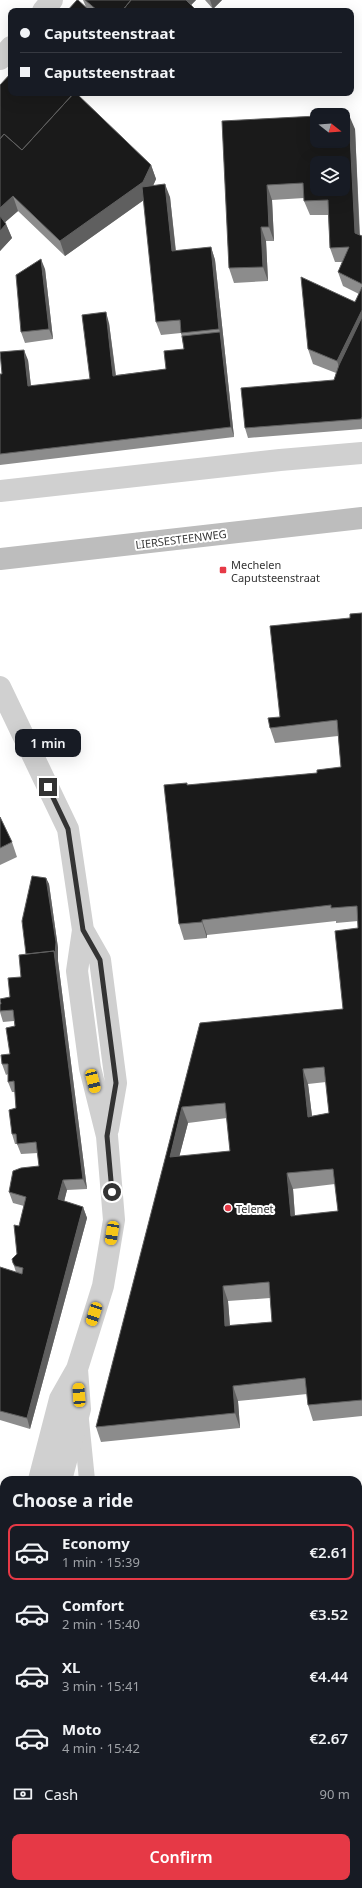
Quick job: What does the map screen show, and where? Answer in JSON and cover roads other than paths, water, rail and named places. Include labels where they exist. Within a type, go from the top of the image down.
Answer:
[{"type":"main road","name":"LIERSESTEENWEG","points":[[0,559],[362,518]]},
{"type":"street","points":[[45,8],[52,0]]},
{"type":"street","points":[[0,60],[8,51]]},
{"type":"street","points":[[0,491],[280,460],[362,453]]},
{"type":"street","points":[[0,687],[68,829],[83,930],[77,971],[90,1068],[107,1136],[114,1220],[103,1286],[77,1369],[60,1399],[40,1476]]},
{"type":"street","points":[[61,1476],[80,1408],[77,1369]]},
{"type":"lane","points":[[80,1408],[87,1476]]},
{"type":"lane","points":[[46,1455],[58,1476]]},
{"type":"place","name":"Mechelen Caputsteenstraat","points":[[223,570]]},
{"type":"place","name":"Telenet","points":[[228,1208]]}]
